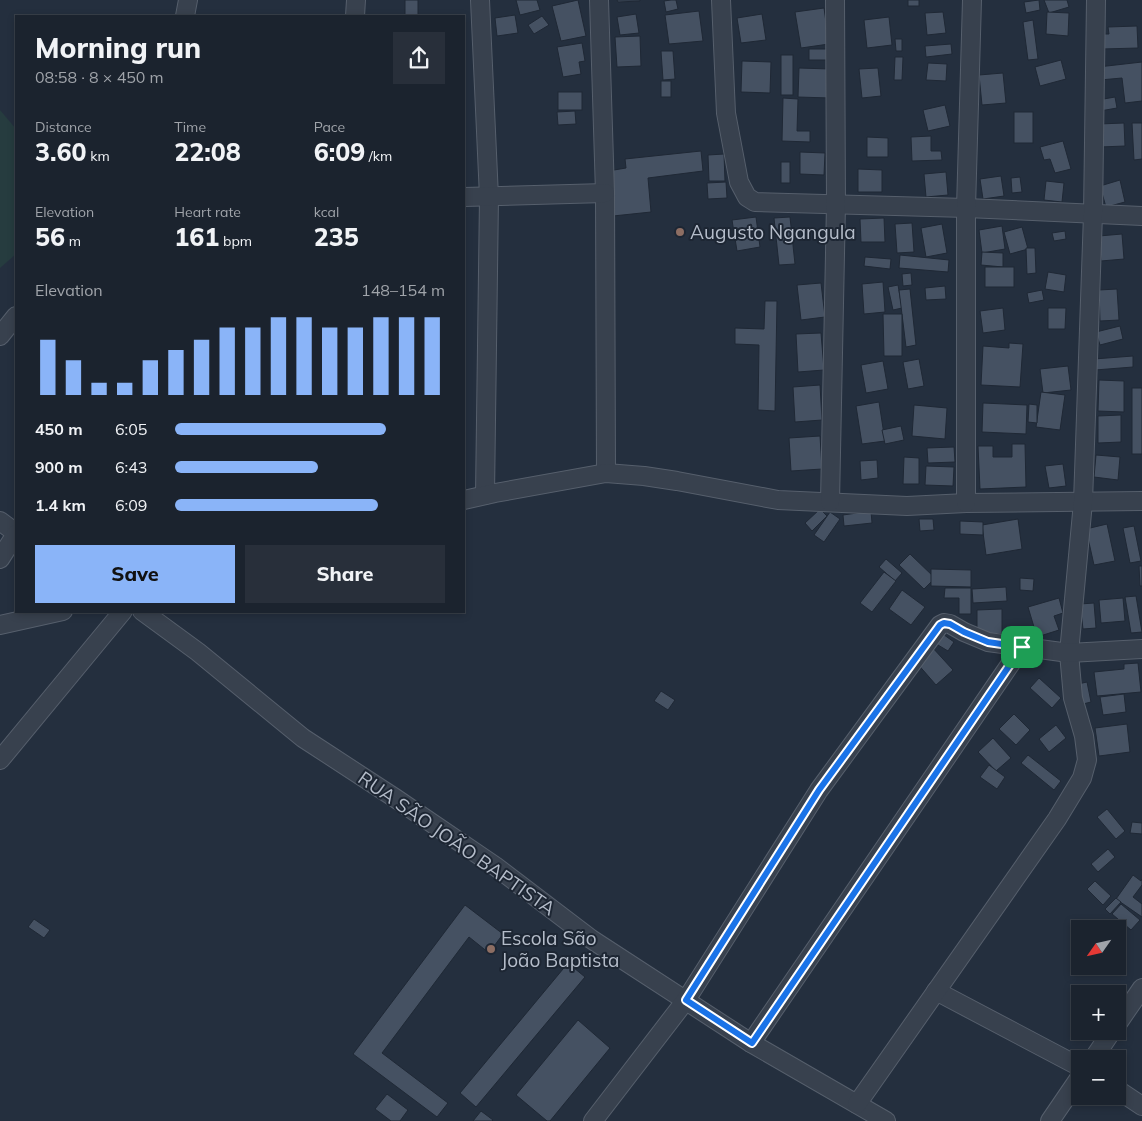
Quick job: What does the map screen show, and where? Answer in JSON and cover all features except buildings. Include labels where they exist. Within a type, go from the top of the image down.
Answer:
[{"type":"street","points":[[185,15],[188,0]]},
{"type":"street","points":[[356,0],[356,15]]},
{"type":"street","points":[[480,0],[489,197],[485,495]]},
{"type":"street","points":[[599,0],[605,193],[606,473]]},
{"type":"street","points":[[721,0],[726,112],[739,182],[747,197],[755,202],[966,208],[1142,216]]},
{"type":"street","points":[[830,502],[836,204],[836,0]]},
{"type":"street","points":[[966,502],[966,208],[972,0]]},
{"type":"street","points":[[857,1104],[1057,819],[1082,778],[1087,760],[1084,736],[1073,698],[1069,653],[1082,502],[1093,214],[1096,0]]},
{"type":"street","points":[[465,197],[605,193]]},
{"type":"street","points":[[0,336],[15,317]]},
{"type":"street","points":[[465,500],[606,473],[677,481],[778,500],[907,506],[966,502],[1142,501]]},
{"type":"street","points":[[0,521],[15,532]]},
{"type":"street","points":[[0,559],[15,535]]},
{"type":"street","points":[[0,625],[54,613]]},
{"type":"street","points":[[0,760],[121,613]]},
{"type":"street","name":"RUA SÃO JOÃO BAPTISTA","points":[[145,613],[198,652],[303,738],[487,860],[591,939],[752,1043],[886,1121]]},
{"type":"street","points":[[594,1121],[686,1000],[819,790],[940,625],[944,623],[950,624],[988,642],[1069,653],[1142,649]]},
{"type":"street","points":[[752,1043],[1022,647]]},
{"type":"street","points":[[1126,1011],[1142,988]]},
{"type":"street","points":[[936,991],[1071,1062]]},
{"type":"street","points":[[1050,1121],[1071,1091]]},
{"type":"street","points":[[1126,1095],[1142,1106]]},
{"type":"green space","points":[[0,110],[15,128],[15,255],[0,268]]},
{"type":"place","name":"Augusto Ngangula","points":[[680,232]]},
{"type":"place","name":"Escola São João Baptista","points":[[491,949]]},
{"type":"route","points":[[944,623],[950,624],[988,642],[1022,647],[752,1043],[686,1000],[819,790],[940,625],[944,623]]}]
